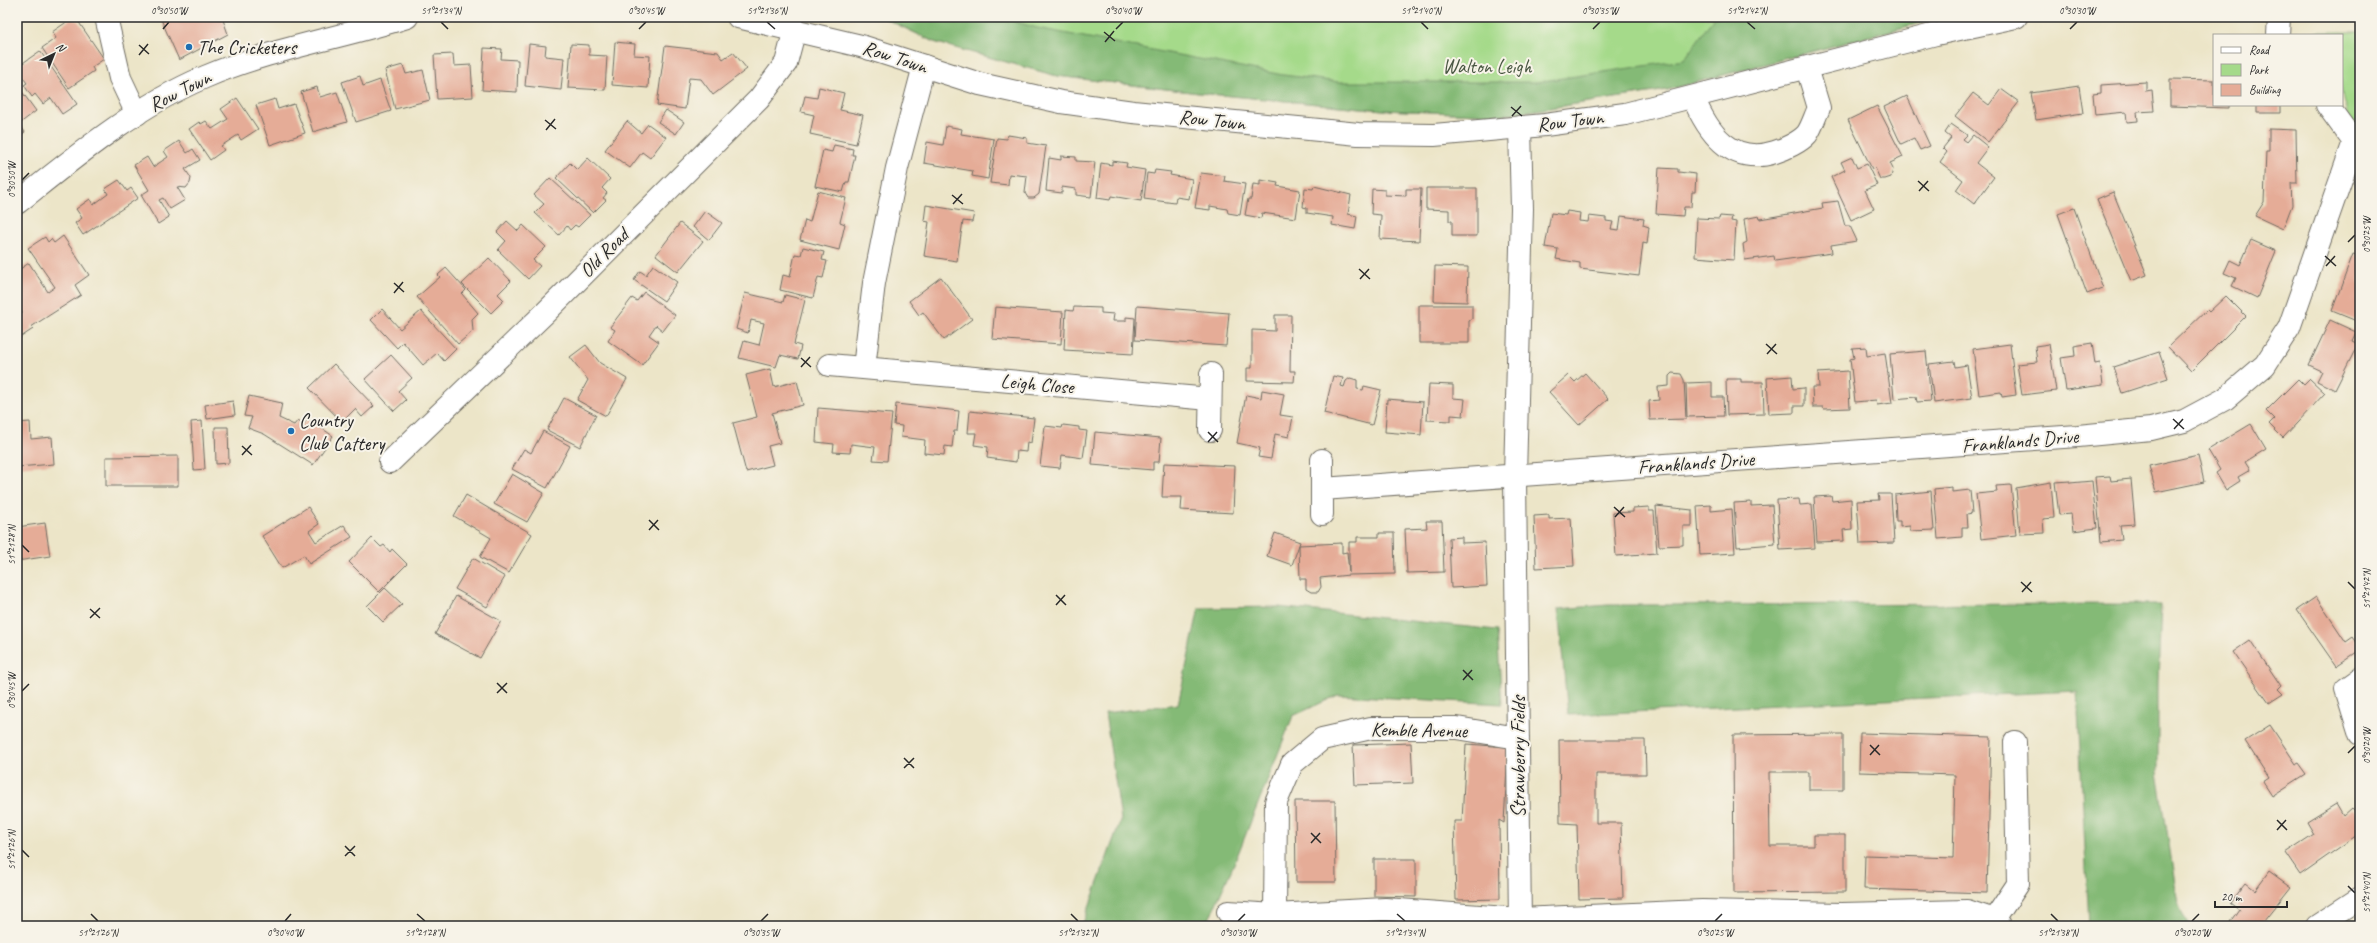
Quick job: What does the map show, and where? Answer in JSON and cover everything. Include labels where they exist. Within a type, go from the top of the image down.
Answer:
[{"type":"street","name":"Row Town","points":[[106,17],[120,78],[137,114]]},
{"type":"street","name":"Row Town","points":[[17,203],[137,114],[204,77],[260,56],[358,32],[407,17]]},
{"type":"street","name":"Row Town","points":[[738,17],[861,46],[980,84],[1061,102],[1149,114],[1358,134],[1434,135],[1520,127],[1625,114],[1936,34],[2016,17]]},
{"type":"street","points":[[2278,34],[2279,17]]},
{"type":"street","name":"Old Road","points":[[390,462],[545,313],[759,99],[786,62],[795,30]]},
{"type":"street","points":[[864,368],[874,283],[897,168],[924,66]]},
{"type":"street","points":[[1693,97],[1703,122],[1720,141],[1740,154],[1761,156],[1784,149],[1807,134],[1819,108],[1807,68]]},
{"type":"street","name":"Franklands Drive","points":[[1322,489],[2078,436],[2151,429],[2184,421],[2225,399],[2265,365],[2289,328],[2357,142],[2328,106]]},
{"type":"street","points":[[1515,476],[1522,209],[1520,127]]},
{"type":"street","name":"Leigh Close","points":[[829,365],[1210,400]]},
{"type":"street","points":[[1210,430],[1211,374]]},
{"type":"street","points":[[1322,460],[1322,514]]},
{"type":"street","name":"Strawberry Fields","points":[[1515,476],[1520,922]]},
{"type":"street","points":[[2360,679],[2346,690],[2360,734]]},
{"type":"street","name":"Kemble Avenue","points":[[1275,915],[1276,802],[1292,764],[1322,739],[1371,728],[1458,728],[1518,738]]},
{"type":"street","points":[[1228,912],[1275,915],[1520,922],[1638,920],[1702,911],[1842,920],[1967,911],[1997,923],[2018,884],[2015,742]]},
{"type":"street","points":[[2316,926],[2360,898]]},
{"type":"green space","name":"Walton Leigh","points":[[882,17],[1942,17],[1667,90],[1504,115],[1383,110],[1199,93],[1057,76],[934,42]]},
{"type":"green space","points":[[882,17],[1000,17],[1037,28],[1283,75],[1339,82],[1536,82],[1684,60],[1714,17],[1942,17],[1667,90],[1504,115],[1383,110],[1199,93],[1057,76],[934,42]]},
{"type":"green space","points":[[2294,32],[2360,32],[2360,128],[2352,121],[2346,111],[2343,99],[2343,34],[2294,34]]},
{"type":"green space","points":[[2161,604],[2158,681],[2158,772],[2178,903],[2189,926],[2089,926],[2077,691],[1568,715],[1558,609],[1608,605]]},
{"type":"green space","points":[[1278,607],[1497,630],[1502,704],[1338,695],[1293,716],[1234,864],[1206,926],[1082,926],[1121,819],[1105,713],[1178,704],[1199,608]]},
{"type":"building","name":"The Cricketers","points":[[160,17],[222,17],[228,34],[179,60]]},
{"type":"building","points":[[71,19],[78,21],[104,59],[92,67],[94,71],[69,88],[42,48],[56,38],[52,32]]},
{"type":"building","points":[[615,42],[635,44],[634,55],[650,56],[648,88],[612,85]]},
{"type":"building","points":[[529,44],[546,46],[545,56],[564,58],[561,90],[525,86]]},
{"type":"building","points":[[571,44],[589,45],[589,55],[607,56],[605,90],[568,88]]},
{"type":"building","points":[[665,46],[718,52],[723,59],[733,52],[747,69],[713,95],[701,79],[689,78],[685,109],[657,105]]},
{"type":"building","points":[[484,48],[502,49],[501,59],[518,60],[517,92],[482,90]]},
{"type":"building","points":[[40,51],[77,104],[62,114],[51,98],[43,104],[35,94],[32,97],[24,85],[27,83],[17,70],[17,67]]},
{"type":"building","points":[[453,54],[454,66],[471,65],[473,97],[437,99],[434,55]]},
{"type":"building","points":[[403,65],[406,74],[423,70],[430,100],[395,109],[385,70]]},
{"type":"building","points":[[360,76],[363,86],[380,80],[391,111],[356,122],[342,82]]},
{"type":"building","points":[[2170,79],[2213,80],[2213,106],[2229,106],[2229,108],[2170,106]]},
{"type":"building","points":[[2146,82],[2146,91],[2152,90],[2154,111],[2137,112],[2138,121],[2127,122],[2126,112],[2095,115],[2093,94],[2101,93],[2101,85]]},
{"type":"building","points":[[17,85],[36,111],[19,124],[25,132],[18,137]]},
{"type":"building","points":[[2079,86],[2083,113],[2036,120],[2031,93]]},
{"type":"building","points":[[317,87],[320,97],[337,92],[347,122],[313,132],[301,92]]},
{"type":"building","points":[[819,87],[844,93],[840,110],[863,115],[856,144],[810,134],[814,115],[801,112],[805,96],[817,98]]},
{"type":"building","points":[[2001,89],[2019,102],[1988,142],[1955,116],[1973,93],[1989,105]]},
{"type":"building","points":[[1907,96],[1930,146],[1920,150],[1914,138],[1901,144],[1884,107]]},
{"type":"building","points":[[237,98],[258,129],[241,140],[238,135],[221,146],[224,150],[210,160],[189,129],[199,122],[201,124],[206,121],[212,129],[228,119],[221,109]]},
{"type":"building","points":[[275,99],[278,109],[294,104],[305,133],[270,145],[256,105]]},
{"type":"building","points":[[1877,106],[1903,157],[1890,163],[1893,169],[1891,177],[1885,179],[1880,179],[1875,168],[1872,169],[1848,120]]},
{"type":"building","points":[[2257,106],[2280,106],[2280,113],[2257,113]]},
{"type":"building","points":[[666,110],[684,122],[676,134],[658,122]]},
{"type":"building","points":[[627,121],[641,133],[648,124],[666,137],[650,158],[642,152],[630,168],[605,150]]},
{"type":"building","points":[[1951,124],[1967,135],[1963,139],[1967,142],[1973,135],[1988,147],[1976,163],[1994,177],[1974,204],[1956,190],[1963,180],[1940,162],[1947,152],[1943,148],[1951,138],[1945,133]]},
{"type":"building","points":[[946,126],[962,129],[961,134],[994,139],[988,179],[972,176],[973,171],[924,163],[927,142],[943,145]]},
{"type":"building","points":[[2269,129],[2296,130],[2297,183],[2291,183],[2292,205],[2283,229],[2255,216],[2264,202],[2266,151],[2269,151]]},
{"type":"building","points":[[1008,135],[1027,138],[1027,143],[1046,146],[1039,194],[1034,198],[1028,198],[1025,193],[1027,176],[1009,174],[1008,185],[990,183],[997,138],[1007,139]]},
{"type":"building","points":[[179,141],[187,153],[193,149],[200,160],[185,169],[191,178],[190,183],[186,188],[177,187],[185,200],[170,209],[163,198],[159,200],[169,217],[158,224],[141,195],[149,190],[134,165],[147,157],[153,167],[168,157],[164,151]]},
{"type":"building","points":[[834,145],[853,149],[852,155],[855,155],[849,182],[846,182],[843,192],[815,186],[823,150],[832,152]]},
{"type":"building","points":[[1061,156],[1076,157],[1076,161],[1095,162],[1091,197],[1076,195],[1076,189],[1062,187],[1062,193],[1046,191],[1049,158],[1061,160]]},
{"type":"building","points":[[1852,157],[1857,168],[1867,164],[1877,185],[1865,190],[1874,209],[1851,220],[1831,177],[1845,170],[1841,162]]},
{"type":"building","points":[[588,158],[610,179],[602,188],[607,193],[603,198],[606,200],[593,213],[556,178],[570,163],[577,170]]},
{"type":"building","points":[[1112,161],[1127,163],[1126,167],[1145,170],[1141,201],[1111,196],[1110,200],[1097,198],[1101,163],[1112,165]]},
{"type":"building","points":[[1659,168],[1678,169],[1678,172],[1696,174],[1695,192],[1692,192],[1691,207],[1684,207],[1683,216],[1656,214]]},
{"type":"building","points":[[1155,170],[1171,172],[1170,175],[1192,179],[1189,199],[1176,197],[1175,203],[1144,199],[1147,173],[1154,174]]},
{"type":"building","points":[[1201,173],[1225,176],[1224,181],[1245,184],[1240,215],[1228,213],[1227,209],[1210,206],[1210,210],[1195,208]]},
{"type":"building","points":[[550,178],[590,215],[578,227],[575,225],[570,230],[567,226],[559,235],[535,213],[544,204],[534,195]]},
{"type":"building","points":[[119,180],[127,191],[131,188],[138,198],[83,235],[75,223],[82,218],[76,209],[90,199],[93,205],[108,194],[105,189]]},
{"type":"building","points":[[1260,180],[1278,183],[1277,186],[1300,190],[1296,218],[1262,213],[1261,218],[1245,215],[1248,199],[1251,199],[1253,184],[1260,185]]},
{"type":"building","points":[[1314,186],[1351,195],[1348,214],[1357,216],[1355,229],[1332,225],[1333,217],[1307,213],[1307,208],[1303,207],[1305,188],[1313,189]]},
{"type":"building","points":[[1426,188],[1477,188],[1477,236],[1452,236],[1452,221],[1449,221],[1449,210],[1426,209]]},
{"type":"building","points":[[1372,189],[1385,190],[1385,195],[1406,196],[1406,189],[1421,189],[1419,241],[1380,239],[1381,215],[1371,214]]},
{"type":"building","points":[[818,191],[846,198],[840,222],[845,224],[839,250],[800,240],[805,220],[810,222]]},
{"type":"building","points":[[2113,192],[2147,275],[2131,281],[2097,199]]},
{"type":"building","points":[[1838,201],[1845,226],[1850,226],[1857,241],[1831,245],[1832,253],[1775,261],[1774,256],[1745,260],[1743,244],[1747,242],[1744,219],[1759,216],[1760,219],[1823,208],[1822,203]]},
{"type":"building","points":[[926,205],[974,213],[972,222],[963,221],[957,261],[924,256],[929,222],[924,221]]},
{"type":"building","points":[[2074,208],[2103,288],[2087,294],[2058,214]]},
{"type":"building","points":[[705,211],[722,223],[709,240],[693,227]]},
{"type":"building","points":[[1567,211],[1580,213],[1579,221],[1588,222],[1589,216],[1606,218],[1606,221],[1613,222],[1611,229],[1619,230],[1621,216],[1644,219],[1643,225],[1649,227],[1647,244],[1643,243],[1639,276],[1580,269],[1580,263],[1556,259],[1558,249],[1545,247],[1551,213],[1566,215]]},
{"type":"building","points":[[1720,216],[1732,217],[1731,221],[1736,222],[1734,260],[1695,257],[1697,218],[1719,219]]},
{"type":"building","points":[[507,221],[518,231],[523,225],[546,247],[533,260],[540,266],[528,279],[498,250],[506,241],[497,232]]},
{"type":"building","points":[[680,223],[703,241],[678,272],[656,255]]},
{"type":"building","points":[[63,236],[89,275],[75,285],[81,295],[31,327],[33,329],[18,339],[17,307],[22,313],[17,305],[17,271],[29,263],[48,292],[55,287],[28,248],[45,237],[48,242],[51,239],[54,243]]},
{"type":"building","points":[[2251,240],[2276,251],[2257,298],[2232,286],[2236,278],[2224,273],[2230,260],[2240,265]]},
{"type":"building","points":[[2360,246],[2359,322],[2332,311],[2353,254],[2356,255]]},
{"type":"building","points":[[803,247],[824,252],[822,260],[827,261],[823,278],[818,277],[813,298],[780,290],[783,275],[790,277],[795,254],[801,255]]},
{"type":"building","points":[[489,258],[511,281],[498,294],[504,300],[491,313],[462,284]]},
{"type":"building","points":[[653,265],[677,282],[664,301],[634,280],[640,271],[646,275]]},
{"type":"building","points":[[1435,266],[1468,267],[1467,302],[1434,301]]},
{"type":"building","points":[[446,268],[466,290],[462,294],[478,313],[472,319],[473,331],[458,344],[417,297],[440,277],[438,275]]},
{"type":"building","points":[[941,277],[972,319],[944,340],[923,312],[919,315],[909,301]]},
{"type":"building","points":[[644,292],[675,315],[663,331],[656,325],[649,335],[659,342],[642,365],[608,341],[615,330],[610,327],[632,298],[637,301]]},
{"type":"building","points":[[745,293],[783,302],[785,295],[805,300],[794,344],[801,346],[798,359],[780,355],[776,367],[739,358],[744,341],[759,345],[764,323],[751,320],[748,333],[736,329]]},
{"type":"building","points":[[2226,296],[2246,316],[2191,371],[2168,347],[2207,310],[2209,312]]},
{"type":"building","points":[[1419,305],[1472,305],[1472,319],[1469,321],[1469,343],[1419,343]]},
{"type":"building","points":[[1137,306],[1229,313],[1226,346],[1135,340]]},
{"type":"building","points":[[995,307],[1063,312],[1061,344],[992,339]]},
{"type":"building","points":[[1074,307],[1101,308],[1101,313],[1114,314],[1113,321],[1126,321],[1126,317],[1135,318],[1133,354],[1064,350],[1066,310],[1073,311]]},
{"type":"building","points":[[382,309],[400,329],[421,311],[456,349],[444,361],[437,353],[423,365],[403,342],[397,348],[371,320]]},
{"type":"building","points":[[1275,315],[1291,315],[1290,371],[1295,371],[1294,382],[1247,381],[1247,368],[1252,368],[1252,330],[1275,331]]},
{"type":"building","points":[[2330,320],[2356,332],[2352,341],[2358,344],[2335,390],[2317,381],[2322,371],[2309,365]]},
{"type":"building","points":[[2092,343],[2095,364],[2100,363],[2103,385],[2066,390],[2061,358],[2075,356],[2074,346]]},
{"type":"building","points":[[2010,344],[2016,395],[2002,397],[2001,392],[1979,395],[1973,349]]},
{"type":"building","points":[[2049,344],[2056,391],[2022,395],[2017,364],[2037,362],[2035,346]]},
{"type":"building","points":[[586,345],[600,363],[627,379],[606,416],[577,400],[588,380],[570,357]]},
{"type":"building","points":[[1866,347],[1867,356],[1885,353],[1892,403],[1877,405],[1876,400],[1855,402],[1850,359],[1854,358],[1852,348]]},
{"type":"building","points":[[1926,351],[1931,401],[1917,402],[1916,397],[1894,399],[1890,354]]},
{"type":"building","points":[[2159,352],[2168,378],[2122,393],[2113,367]]},
{"type":"building","points":[[391,355],[412,378],[398,391],[406,400],[394,411],[365,379]]},
{"type":"building","points":[[1954,361],[1955,367],[1967,365],[1972,398],[1934,403],[1929,364]]},
{"type":"building","points":[[334,364],[374,406],[362,417],[355,409],[342,422],[309,388]]},
{"type":"building","points":[[770,369],[774,387],[797,381],[803,405],[772,413],[780,443],[768,446],[773,465],[746,472],[733,423],[757,417],[746,375]]},
{"type":"building","points":[[1848,371],[1850,408],[1824,409],[1823,407],[1813,407],[1812,387],[1819,387],[1818,373]]},
{"type":"building","points":[[1585,373],[1608,399],[1579,425],[1549,392],[1568,375],[1575,382]]},
{"type":"building","points":[[1672,373],[1681,374],[1684,380],[1686,419],[1650,420],[1649,401],[1659,400],[1658,387],[1669,386],[1669,376]]},
{"type":"building","points":[[1333,376],[1343,378],[1341,386],[1344,387],[1346,381],[1350,378],[1357,380],[1357,389],[1363,390],[1364,386],[1381,390],[1372,425],[1324,413]]},
{"type":"building","points":[[1792,376],[1793,389],[1804,388],[1804,406],[1794,406],[1794,413],[1769,414],[1767,378]]},
{"type":"building","points":[[1726,379],[1741,379],[1741,382],[1763,382],[1764,414],[1727,415]]},
{"type":"building","points":[[2298,379],[2304,385],[2310,379],[2325,393],[2283,438],[2269,424],[2274,419],[2266,411]]},
{"type":"building","points":[[1712,382],[1712,397],[1723,397],[1724,416],[1687,417],[1686,383]]},
{"type":"building","points":[[1429,384],[1453,385],[1453,398],[1465,399],[1463,416],[1451,415],[1451,421],[1427,420]]},
{"type":"building","points":[[1262,390],[1284,394],[1280,415],[1293,417],[1289,437],[1275,434],[1271,459],[1258,457],[1260,448],[1237,443],[1246,395],[1261,398]]},
{"type":"building","name":"Country Club Cattery","points":[[249,396],[282,403],[279,418],[294,425],[298,420],[304,424],[307,418],[333,436],[313,465],[264,434],[248,428],[252,417],[244,416]]},
{"type":"building","points":[[564,398],[596,415],[580,447],[547,430]]},
{"type":"building","points":[[1387,399],[1423,402],[1421,435],[1385,432]]},
{"type":"building","points":[[233,401],[235,415],[207,419],[205,405]]},
{"type":"building","points":[[896,404],[959,411],[957,431],[954,431],[952,447],[945,446],[944,455],[924,453],[925,440],[901,437],[902,426],[894,425]]},
{"type":"building","points":[[818,408],[892,414],[887,461],[873,460],[875,447],[851,444],[850,453],[833,452],[834,444],[816,442]]},
{"type":"building","points":[[970,411],[1034,418],[1031,443],[1027,442],[1026,452],[1017,451],[1016,462],[987,458],[988,447],[974,445],[976,433],[968,433]]},
{"type":"building","points":[[202,421],[205,469],[194,470],[191,422]]},
{"type":"building","points":[[30,422],[31,439],[52,437],[54,464],[17,467],[17,423]]},
{"type":"building","points":[[2251,424],[2266,449],[2245,462],[2250,470],[2238,477],[2240,481],[2226,490],[2216,473],[2220,470],[2208,450]]},
{"type":"building","points":[[1063,425],[1079,427],[1079,430],[1087,431],[1083,458],[1062,455],[1060,468],[1040,466],[1045,426],[1062,428]]},
{"type":"building","points":[[215,427],[228,427],[229,463],[216,464]]},
{"type":"building","points":[[543,431],[570,446],[547,488],[512,469],[524,449],[531,453]]},
{"type":"building","points":[[1095,432],[1161,438],[1159,462],[1153,462],[1153,470],[1092,465]]},
{"type":"building","points":[[2198,455],[2204,482],[2156,492],[2149,466]]},
{"type":"building","points":[[178,456],[178,486],[106,486],[106,457]]},
{"type":"building","points":[[1164,463],[1235,466],[1233,513],[1181,510],[1182,497],[1162,497]]},
{"type":"building","points":[[512,474],[544,493],[527,522],[494,504]]},
{"type":"building","points":[[2110,476],[2111,481],[2131,479],[2135,524],[2120,525],[2122,540],[2101,542],[2095,477]]},
{"type":"building","points":[[2070,481],[2070,483],[2092,481],[2097,528],[2073,531],[2071,514],[2059,515],[2055,482]]},
{"type":"building","points":[[2051,482],[2054,518],[2043,519],[2044,533],[2020,534],[2016,488]]},
{"type":"building","points":[[2011,485],[2016,535],[1981,539],[1976,494],[1997,492],[1996,486]]},
{"type":"building","points":[[1952,487],[1952,492],[1970,490],[1972,513],[1967,514],[1968,527],[1962,527],[1962,537],[1938,539],[1934,489]]},
{"type":"building","points":[[1931,491],[1934,530],[1910,531],[1910,526],[1900,527],[1900,521],[1896,521],[1895,495]]},
{"type":"building","points":[[1878,494],[1891,494],[1894,543],[1860,544],[1857,501],[1879,500]]},
{"type":"building","points":[[466,495],[532,534],[509,573],[480,557],[491,538],[454,516]]},
{"type":"building","points":[[1831,496],[1832,501],[1851,499],[1852,529],[1843,530],[1844,541],[1817,542],[1814,497]]},
{"type":"building","points":[[1799,499],[1800,505],[1812,504],[1815,548],[1780,550],[1777,500]]},
{"type":"building","points":[[1751,502],[1751,506],[1772,505],[1775,544],[1737,547],[1734,503]]},
{"type":"building","points":[[1711,505],[1711,511],[1732,509],[1735,553],[1700,555],[1697,506]]},
{"type":"building","points":[[1656,506],[1692,510],[1692,526],[1683,526],[1683,545],[1659,546]]},
{"type":"building","points":[[308,507],[319,524],[309,531],[316,542],[344,525],[352,537],[309,564],[304,555],[282,568],[262,536]]},
{"type":"building","points":[[1649,507],[1649,511],[1654,511],[1657,553],[1616,556],[1613,513],[1633,512],[1633,508]]},
{"type":"building","points":[[1549,515],[1549,519],[1571,518],[1574,566],[1536,568],[1534,516]]},
{"type":"building","points":[[1426,521],[1442,521],[1444,572],[1407,573],[1405,529],[1427,528]]},
{"type":"building","points":[[45,523],[50,556],[17,561],[17,527]]},
{"type":"building","points":[[1275,533],[1300,542],[1292,565],[1267,556]]},
{"type":"building","points":[[1379,533],[1394,533],[1395,574],[1349,575],[1320,578],[1321,587],[1318,592],[1311,592],[1306,589],[1306,579],[1300,579],[1299,545],[1342,543],[1342,553],[1347,552],[1349,573],[1349,542],[1357,542],[1357,537],[1379,537]]},
{"type":"building","points":[[1462,537],[1462,543],[1485,542],[1487,586],[1451,588],[1449,538]]},
{"type":"building","points":[[372,538],[381,547],[384,545],[390,552],[392,549],[407,564],[379,592],[349,562]]},
{"type":"building","points":[[473,558],[505,577],[487,607],[455,589]]},
{"type":"building","points":[[385,588],[402,604],[383,622],[367,606]]},
{"type":"building","points":[[456,596],[501,621],[480,658],[435,634]]},
{"type":"building","points":[[2316,597],[2346,642],[2353,637],[2360,647],[2360,650],[2336,666],[2297,610]]},
{"type":"building","points":[[2250,640],[2281,686],[2278,689],[2283,694],[2269,703],[2233,652]]},
{"type":"building","points":[[2270,725],[2296,764],[2298,763],[2306,774],[2272,796],[2263,782],[2269,778],[2245,741]]},
{"type":"building","points":[[1860,733],[1991,737],[1987,893],[1864,889],[1865,855],[1953,858],[1955,775],[1859,772]]},
{"type":"building","points":[[1843,734],[1843,790],[1809,790],[1809,772],[1769,772],[1770,846],[1814,846],[1814,835],[1845,835],[1845,892],[1734,893],[1733,735]]},
{"type":"building","points":[[1559,740],[1645,740],[1646,774],[1596,774],[1596,823],[1621,823],[1623,898],[1579,899],[1577,824],[1560,823]]},
{"type":"building","points":[[1411,743],[1413,783],[1355,785],[1353,745]]},
{"type":"building","points":[[1466,744],[1508,747],[1504,823],[1499,820],[1500,899],[1456,900],[1454,821],[1462,821]]},
{"type":"building","points":[[1295,801],[1335,801],[1336,882],[1296,882]]},
{"type":"building","points":[[2336,804],[2343,816],[2352,808],[2360,816],[2360,833],[2300,875],[2285,853],[2314,834],[2307,822]]},
{"type":"building","points":[[1374,859],[1416,859],[1416,897],[1374,896]]},
{"type":"building","points":[[2269,871],[2291,887],[2260,926],[2236,926],[2231,922],[2240,909],[2231,902],[2246,883],[2255,890]]},
{"type":"place","name":"The Cricketers","points":[[189,47]]},
{"type":"place","name":"Country Club Cattery","points":[[291,431]]}]
